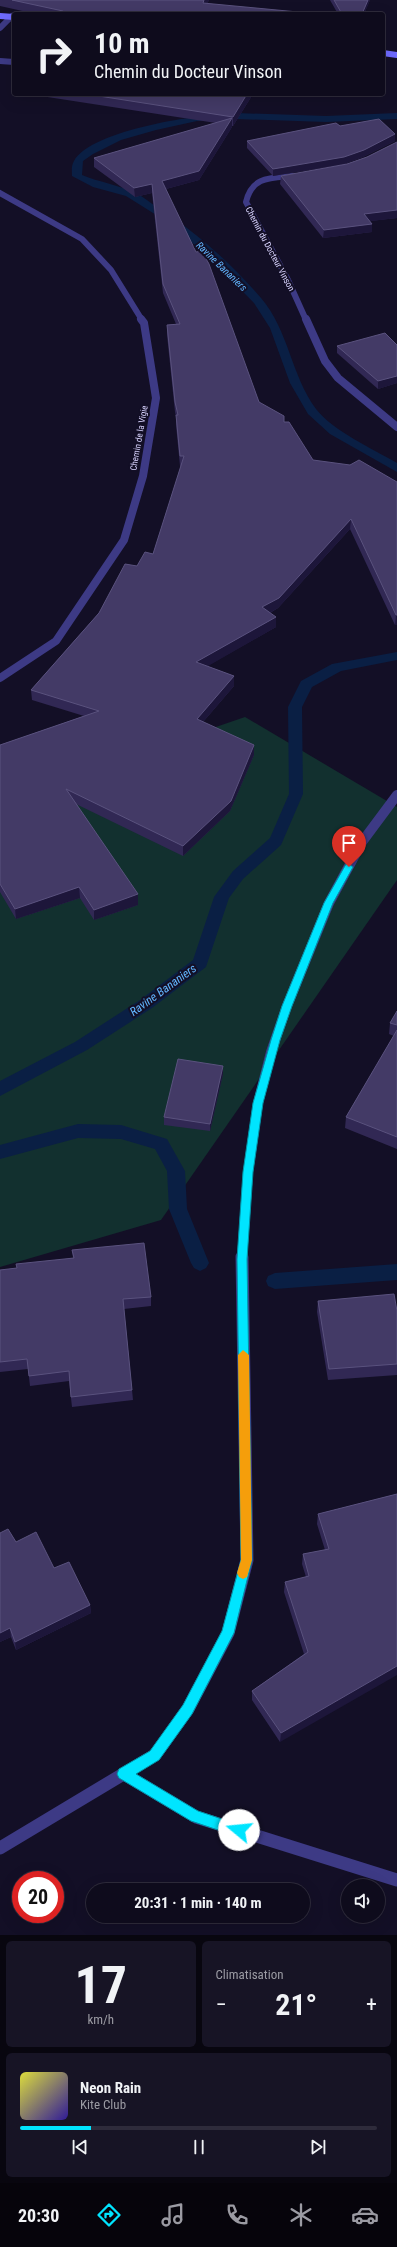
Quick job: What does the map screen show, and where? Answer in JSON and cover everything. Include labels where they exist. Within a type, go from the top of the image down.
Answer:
[{"type":"main road","points":[[0,16],[12,17]]},
{"type":"main road","points":[[385,53],[397,55]]},
{"type":"street","points":[[0,28],[12,18]]},
{"type":"street","points":[[0,61],[12,62]]},
{"type":"street","name":"Chemin du Docteur Vinson","points":[[300,175],[253,184],[247,191],[246,202],[288,280],[325,361],[338,378],[397,427]]},
{"type":"street","name":"Chemin de la Vigie","points":[[0,193],[82,239],[111,270],[144,323],[156,398],[143,476],[124,540],[56,641],[0,678]]},
{"type":"street","points":[[0,1848],[155,1755],[188,1709],[228,1633],[246,1560],[242,1259],[248,1172],[258,1103],[287,1006],[329,903],[362,842],[397,795]]},
{"type":"street","points":[[124,1774],[196,1817],[397,1880]]},
{"type":"green space","points":[[245,717],[397,807],[397,880],[161,1220],[0,1267],[0,801]]},
{"type":"building","points":[[12,0],[204,0],[203,3],[298,12],[62,12],[63,11]]},
{"type":"building","points":[[334,0],[368,0],[363,12],[341,12]]},
{"type":"building","points":[[99,96],[246,96],[233,117]]},
{"type":"building","points":[[232,118],[199,171],[162,181],[196,252],[202,251],[209,264],[259,402],[284,416],[284,422],[289,422],[313,460],[350,465],[359,460],[397,482],[397,615],[351,519],[279,598],[262,607],[276,617],[196,662],[234,676],[197,719],[254,745],[231,801],[183,846],[66,789],[138,894],[94,910],[79,887],[15,909],[0,884],[0,745],[99,711],[31,690],[99,613],[125,564],[137,566],[145,552],[153,554],[184,456],[180,456],[176,415],[178,415],[175,402],[167,325],[180,324],[163,284],[152,184],[134,188],[94,158]]},
{"type":"building","points":[[379,119],[395,134],[364,150],[344,157],[273,169],[247,141],[336,123],[340,126]]},
{"type":"building","points":[[397,142],[397,210],[364,214],[372,224],[324,230],[281,176],[347,164],[367,157]]},
{"type":"building","points":[[385,333],[397,345],[397,376],[378,381],[337,346]]},
{"type":"building","points":[[397,1011],[397,1025],[390,1023]]},
{"type":"building","points":[[397,1030],[397,1137],[346,1117]]},
{"type":"building","points":[[178,1059],[223,1066],[210,1124],[164,1117]]},
{"type":"building","points":[[144,1243],[151,1297],[123,1299],[132,1390],[71,1397],[69,1371],[29,1376],[27,1359],[0,1362],[0,1270],[17,1268],[16,1264],[74,1258],[72,1250]]},
{"type":"building","points":[[394,1294],[397,1311],[397,1364],[329,1369],[318,1301]]},
{"type":"building","points":[[397,1494],[397,1666],[281,1733],[252,1691],[308,1652],[285,1582],[309,1576],[303,1554],[329,1549],[318,1514]]},
{"type":"building","points":[[8,1529],[16,1542],[36,1532],[54,1568],[69,1562],[90,1605],[15,1642],[10,1628],[0,1633],[0,1533]]},
{"type":"waterway","name":"Ravine Bananiers","points":[[397,116],[326,119],[236,116],[197,118],[153,127],[118,138],[89,152],[77,163],[77,176],[97,185],[130,194],[165,216],[209,251],[258,301],[276,328],[296,383],[312,412],[334,431],[397,468]]},
{"type":"waterway","name":"Ravine Bananiers","points":[[0,1089],[81,1046],[146,1004],[200,963],[222,897],[238,875],[276,841],[296,794],[295,707],[306,684],[337,667],[397,656]]},
{"type":"waterway","points":[[0,1152],[78,1131],[121,1132],[161,1144],[176,1171],[178,1209],[200,1263]]},
{"type":"waterway","points":[[275,1281],[397,1272]]},
{"type":"slow traffic","points":[[243,1355],[246,1560],[243,1573]]},
{"type":"route","points":[[239,1830],[196,1817],[124,1774],[155,1755],[188,1709],[228,1633],[246,1560],[242,1259],[248,1172],[258,1103],[275,1040],[287,1006],[329,903],[349,867]]}]
